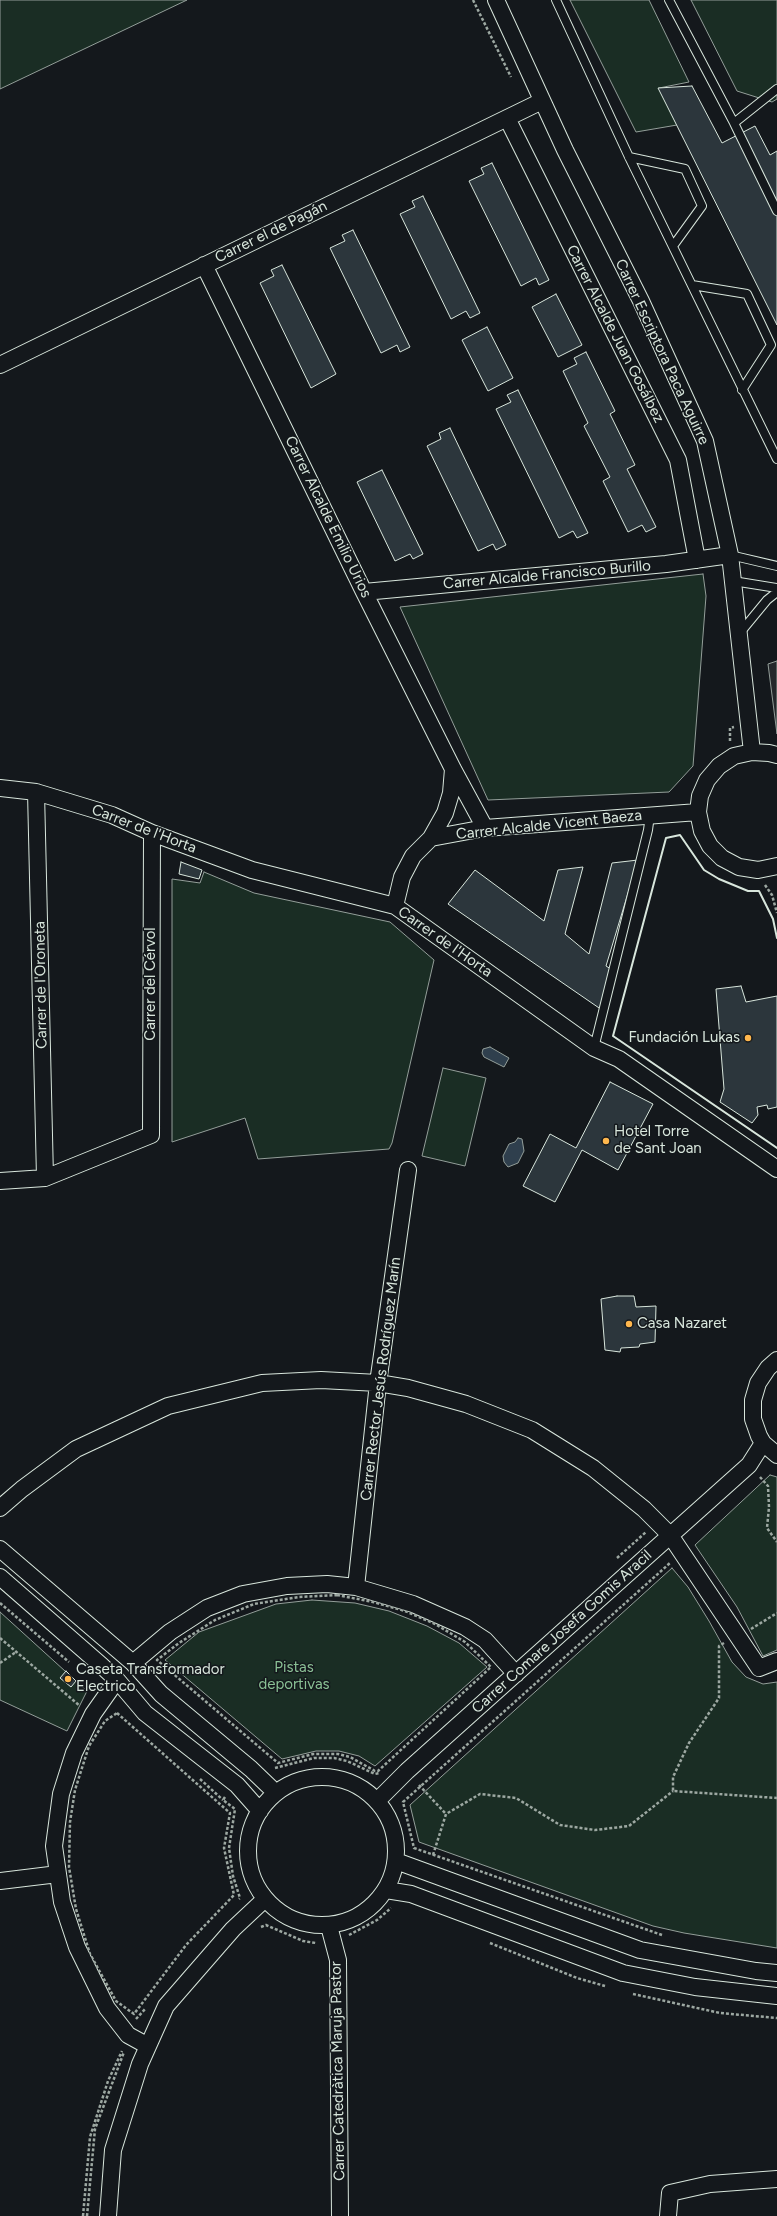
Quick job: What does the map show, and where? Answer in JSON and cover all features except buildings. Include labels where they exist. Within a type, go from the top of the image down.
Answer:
[{"type":"street","name":"Carrer Escriptora Paca Aguirre","points":[[499,1],[542,101],[641,301],[706,441],[730,555],[752,752]]},
{"type":"street","name":"Carrer el de Pagán","points":[[0,365],[542,101]]},
{"type":"street","name":"Carrer Alcalde Juan Gosálbez","points":[[507,118],[678,460],[697,560]]},
{"type":"street","name":"Carrer Alcalde Emilio Urios","points":[[204,265],[364,592],[453,770],[485,828]]},
{"type":"street","name":"Carrer Alcalde Francisco Burillo","points":[[364,592],[697,560],[730,555]]},
{"type":"street","points":[[777,755],[769,752],[752,752],[734,756],[719,766],[707,780],[700,796],[698,812],[702,831],[710,846],[722,858],[739,867],[758,870],[777,866]]},
{"type":"street","points":[[395,906],[402,877],[413,856],[431,838],[445,813],[451,793],[453,770]]},
{"type":"street","name":"Carrer de l'Horta","points":[[0,788],[36,792],[112,815],[152,833],[252,870],[395,906],[594,1048],[619,1059],[777,1169]]},
{"type":"street","name":"Carrer de l'Oroneta","points":[[36,792],[45,1178]]},
{"type":"street","name":"Carrer Alcalde Vicent Baeza","points":[[431,838],[485,828],[698,812]]},
{"type":"street","name":"Carrer del Cérvol","points":[[45,1178],[151,1135],[152,833]]},
{"type":"street","name":"Carrer Rector Jesús Rodríguez Marín","points":[[356,1587],[378,1383],[408,1170]]},
{"type":"street","points":[[0,1180],[45,1178]]},
{"type":"street","points":[[776,1455],[763,1443],[753,1418],[753,1400],[758,1383],[768,1368],[777,1360]]},
{"type":"street","points":[[0,1508],[22,1489],[76,1449],[168,1406],[262,1383],[321,1380],[378,1383],[408,1388],[466,1404],[532,1430],[593,1468],[644,1509],[670,1535],[729,1638],[759,1668],[777,1661]]},
{"type":"street","name":"Carrer Comare Josefa Gomis Aracil","points":[[377,1801],[407,1771],[749,1465],[763,1443]]},
{"type":"street","name":"Carrer Comare Josefa Gomis Aracil","points":[[749,1465],[776,1455]]},
{"type":"street","points":[[0,1549],[132,1663],[161,1694],[251,1769],[276,1793]]},
{"type":"street","points":[[0,1577],[117,1680],[145,1713],[237,1785],[260,1811]]},
{"type":"street","points":[[132,1663],[170,1632],[207,1608],[243,1594],[287,1586],[326,1584],[356,1587],[413,1604],[465,1627],[492,1647],[516,1674]]},
{"type":"street","points":[[117,1680],[92,1714],[74,1753],[61,1794],[54,1843],[62,1902],[77,1947],[107,2008],[128,2035],[148,2046]]},
{"type":"street","points":[[328,1777],[346,1781],[357,1786],[377,1801],[387,1814],[393,1829],[396,1845],[396,1861],[386,1890],[362,1915],[346,1922],[329,1926],[305,1924],[283,1916],[265,1899],[253,1880],[248,1856],[250,1833],[260,1811],[276,1793],[292,1784],[304,1780],[328,1777]]},
{"type":"street","points":[[396,1861],[427,1871],[640,1950],[756,1971],[777,1973]]},
{"type":"street","points":[[0,1881],[58,1874]]},
{"type":"street","points":[[386,1890],[411,1894],[623,1973],[695,1987],[777,1996]]},
{"type":"street","points":[[108,2216],[112,2150],[140,2064],[166,2006],[233,1929],[265,1899]]},
{"type":"street","name":"Carrer Catedràtica Maruja Pastor","points":[[329,1926],[338,1960],[340,2216]]},
{"type":"street","points":[[668,2216],[670,2193],[710,2184],[777,2179]]},
{"type":"lane","points":[[556,0],[629,157],[777,459]]},
{"type":"lane","points":[[669,0],[734,123],[777,211]]},
{"type":"lane","points":[[734,123],[777,89]]},
{"type":"lane","points":[[629,157],[685,169],[702,206],[673,246]]},
{"type":"lane","points":[[692,285],[747,294],[771,345],[742,390]]},
{"type":"lane","points":[[730,555],[777,566]]},
{"type":"lane","points":[[733,581],[777,588]]},
{"type":"lane","points":[[739,634],[767,600],[777,592]]},
{"type":"lane","points":[[594,1048],[648,830],[650,815]]},
{"type":"path","points":[[773,900],[777,898]]},
{"type":"path","points":[[756,1480],[765,1472]]},
{"type":"path","points":[[613,1562],[648,1530],[637,1516],[644,1509]]},
{"type":"path","points":[[669,1937],[606,1917],[414,1848],[403,1802],[675,1559]]},
{"type":"path","points":[[336,1596],[392,1607],[435,1624],[465,1642],[491,1667],[378,1771],[375,1771],[350,1757],[338,1754],[313,1754],[278,1763],[157,1660],[179,1642],[215,1620],[254,1604],[299,1597],[336,1596]]},
{"type":"path","points":[[672,1790],[673,1777],[689,1743],[719,1698],[719,1646],[729,1638],[777,1613]]},
{"type":"path","points":[[0,1638],[85,1710]]},
{"type":"path","points":[[272,1765],[276,1769],[314,1758],[334,1758],[375,1774],[379,1773],[496,1667],[486,1654],[492,1647]]},
{"type":"path","points":[[0,1663],[16,1652]]},
{"type":"path","points":[[117,1713],[230,1812],[224,1848],[234,1895],[186,1945],[134,2014],[116,2001],[90,1954],[76,1909],[69,1867],[70,1822],[75,1790],[89,1746],[105,1721],[117,1713]]},
{"type":"path","points":[[407,1771],[446,1814]]},
{"type":"path","points":[[236,1902],[240,1898],[233,1876],[229,1848],[235,1809],[223,1800],[237,1785]]},
{"type":"path","points":[[427,1871],[446,1814],[480,1794],[516,1798],[560,1825],[595,1830],[629,1826],[672,1790],[777,1798]]},
{"type":"path","points":[[482,1940],[577,1978],[606,1986]]},
{"type":"path","points":[[628,1992],[720,2013],[777,2018]]},
{"type":"path","points":[[134,2021],[147,2006]]},
{"type":"path","points":[[83,2216],[90,2136],[108,2081],[125,2047],[95,2129],[87,2216]]},
{"type":"green space","points":[[0,0],[187,0],[0,89]]},
{"type":"green space","points":[[570,0],[649,0],[689,82],[659,88],[677,125],[636,132]]},
{"type":"green space","points":[[691,0],[777,0],[777,99],[772,102],[737,91]]},
{"type":"green space","points":[[703,574],[706,596],[693,766],[669,792],[488,800],[400,607]]},
{"type":"green space","points":[[204,872],[254,893],[390,922],[434,960],[392,1143],[389,1149],[258,1159],[245,1118],[172,1142],[172,879],[200,883]]},
{"type":"green space","points":[[443,1068],[486,1078],[465,1166],[422,1156]]},
{"type":"green space","points":[[770,1475],[777,1477],[777,1650],[763,1656],[737,1607],[695,1545]]},
{"type":"green space","points":[[672,1568],[688,1587],[732,1662],[746,1677],[763,1684],[777,1682],[777,1948],[684,1933],[653,1926],[419,1842],[410,1805]]},
{"type":"green space","name":"Pistas deportivas","points":[[312,1600],[355,1603],[389,1611],[427,1626],[459,1643],[487,1667],[375,1766],[359,1756],[339,1751],[316,1751],[282,1759],[165,1660],[199,1632],[276,1604]]},
{"type":"green space","points":[[0,1612],[87,1691],[67,1731],[0,1700]]},
{"type":"shaded area","points":[[777,661],[777,734],[768,664]]},
{"type":"water","points":[[490,1047],[509,1058],[504,1067],[484,1057],[482,1053],[483,1049]]},
{"type":"water","points":[[518,1138],[522,1139],[524,1151],[518,1163],[508,1167],[504,1162],[503,1156],[509,1144],[515,1142]]},
{"type":"wall","points":[[777,938],[773,919],[759,891],[748,891],[719,879],[704,870],[680,835],[666,838],[613,1036],[777,1148]]},
{"type":"place","name":"Fundación Lukas","points":[[748,1038]]},
{"type":"place","name":"Hotel Torre de Sant Joan","points":[[606,1141]]},
{"type":"place","name":"Casa Nazaret","points":[[629,1324]]},
{"type":"place","name":"Caseta Transformador Electrico","points":[[68,1679]]}]
